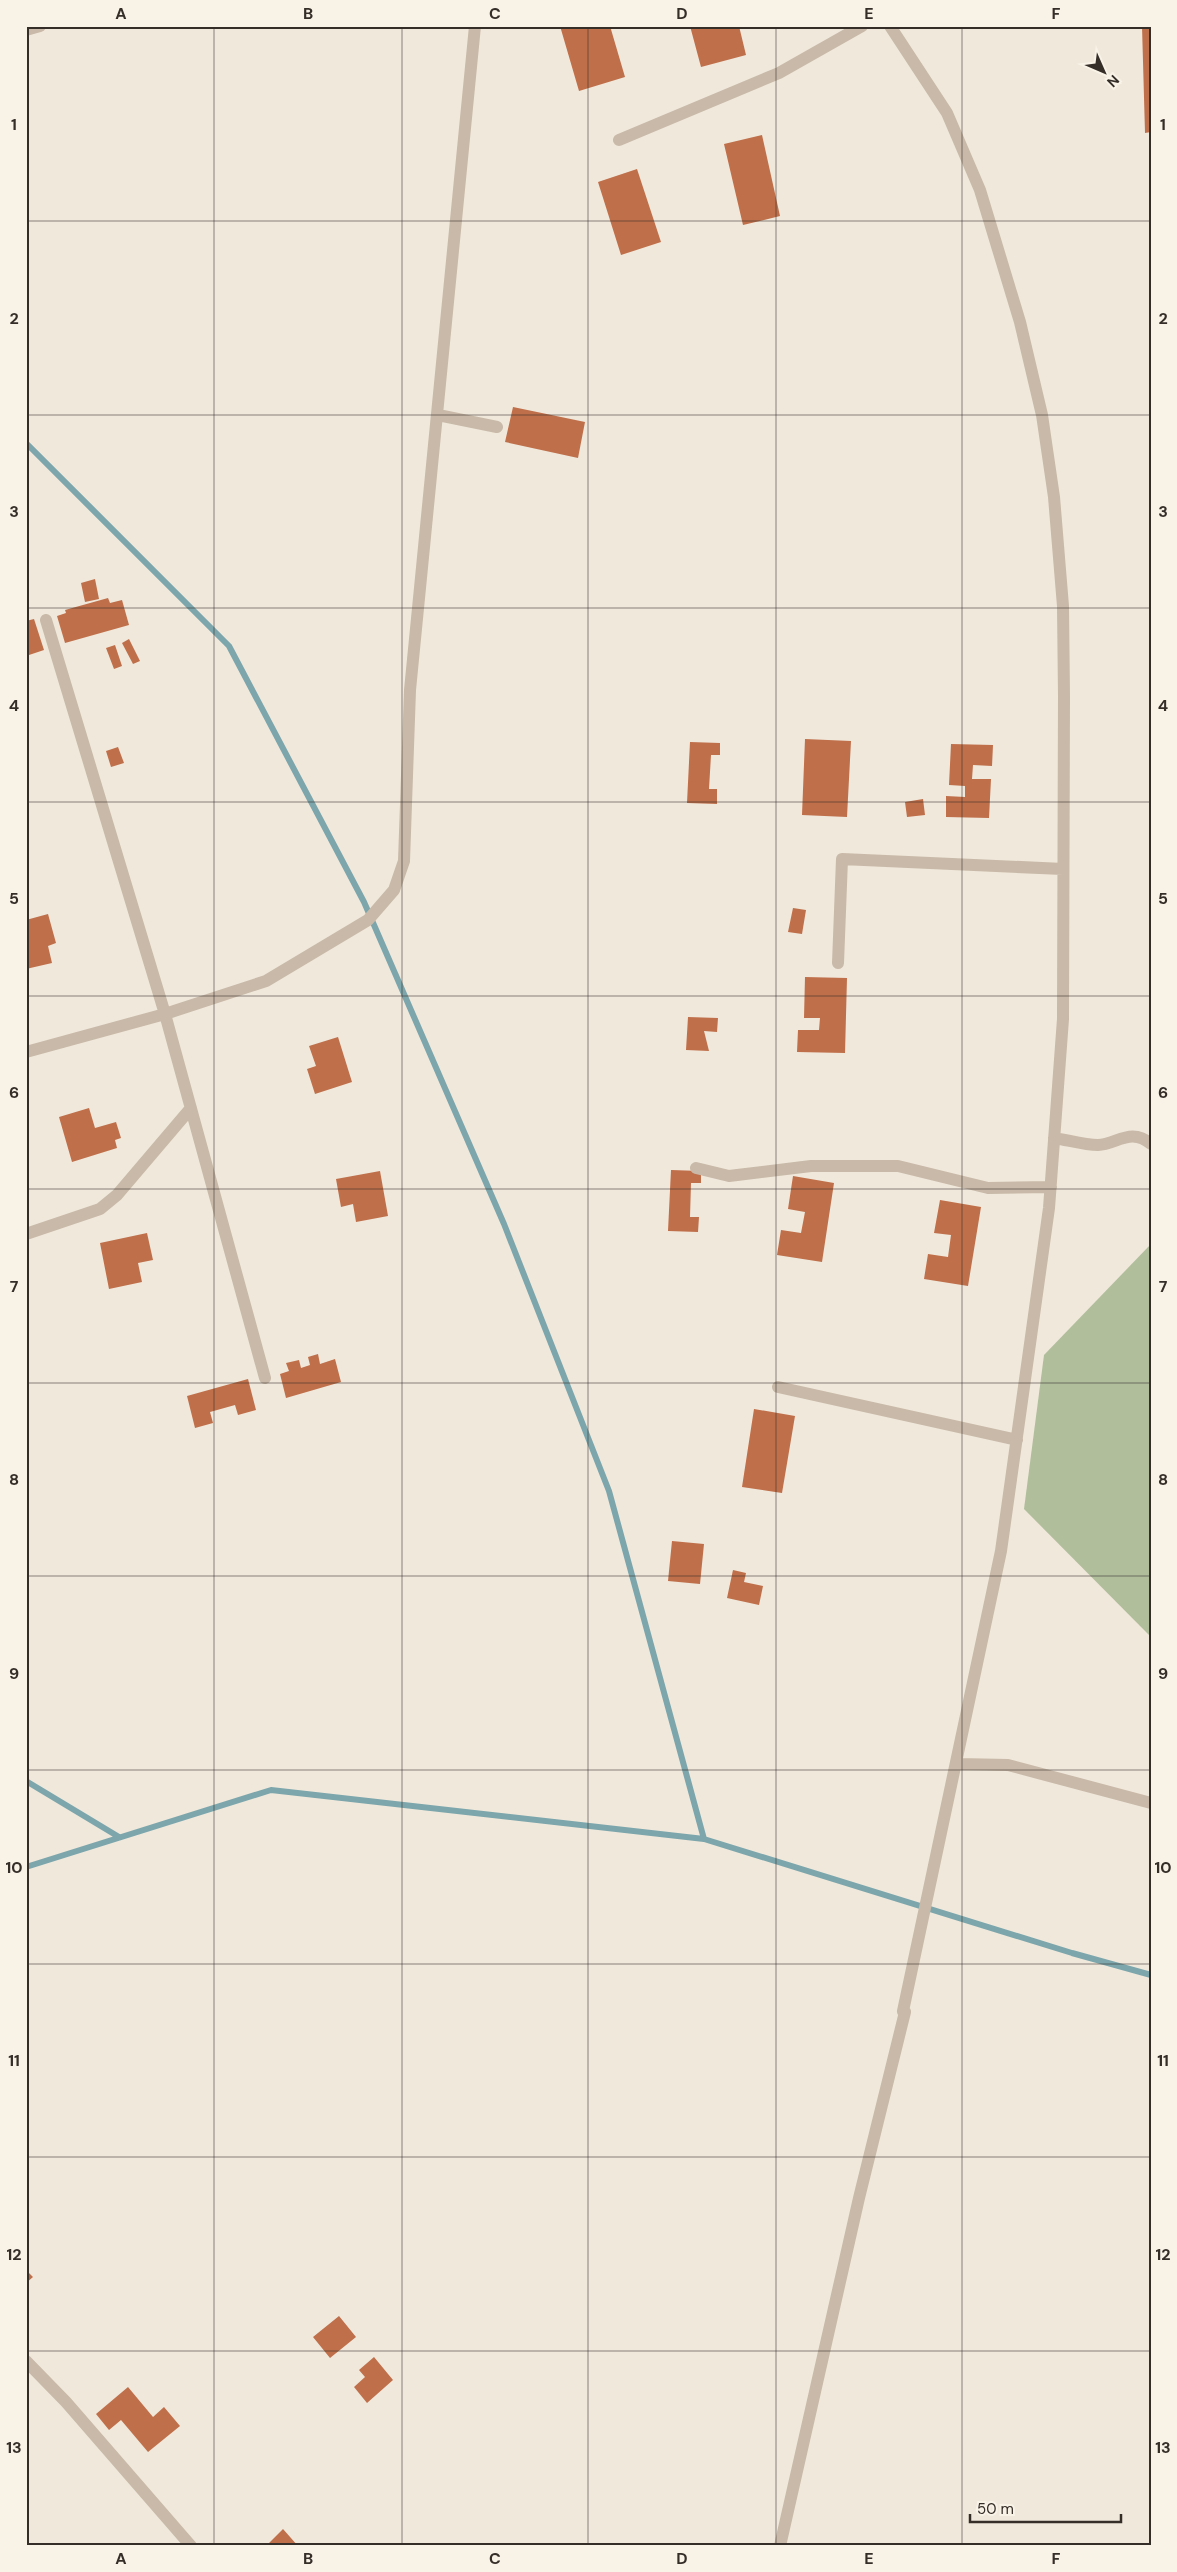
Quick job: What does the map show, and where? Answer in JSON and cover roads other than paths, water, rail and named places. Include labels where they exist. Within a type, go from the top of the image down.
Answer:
[{"type":"street","points":[[26,30],[40,26]]},
{"type":"street","points":[[26,1052],[165,1014],[266,981],[368,920],[394,890],[401,876],[404,861],[410,690],[475,26]]},
{"type":"street","points":[[619,140],[779,73],[862,26]]},
{"type":"street","points":[[780,2546],[859,2198],[905,2012],[903,2011],[1001,1551],[1051,1186],[1063,1018],[1063,606],[1054,497],[1042,415],[1020,322],[980,190],[947,113],[890,26]]},
{"type":"street","points":[[438,415],[497,428]]},
{"type":"street","points":[[46,620],[165,1014],[265,1378]]},
{"type":"street","points":[[838,963],[842,859],[1063,869]]},
{"type":"street","points":[[26,1234],[100,1209],[118,1194],[191,1108]]},
{"type":"street","points":[[1054,1138],[1099,1145],[1123,1136],[1145,1139],[1151,1144]]},
{"type":"street","points":[[696,1168],[729,1176],[811,1166],[898,1166],[988,1188],[1051,1186]]},
{"type":"street","points":[[778,1387],[1017,1440]]},
{"type":"street","points":[[957,1764],[1008,1765],[1151,1803]]},
{"type":"street","points":[[26,2362],[66,2402],[191,2546]]},
{"type":"waterway","points":[[26,443],[229,646],[364,902],[504,1224],[609,1491],[704,1839]]},
{"type":"waterway","points":[[26,1781],[119,1837]]},
{"type":"waterway","points":[[26,1867],[271,1790],[704,1839],[1072,1953],[1151,1975]]}]
